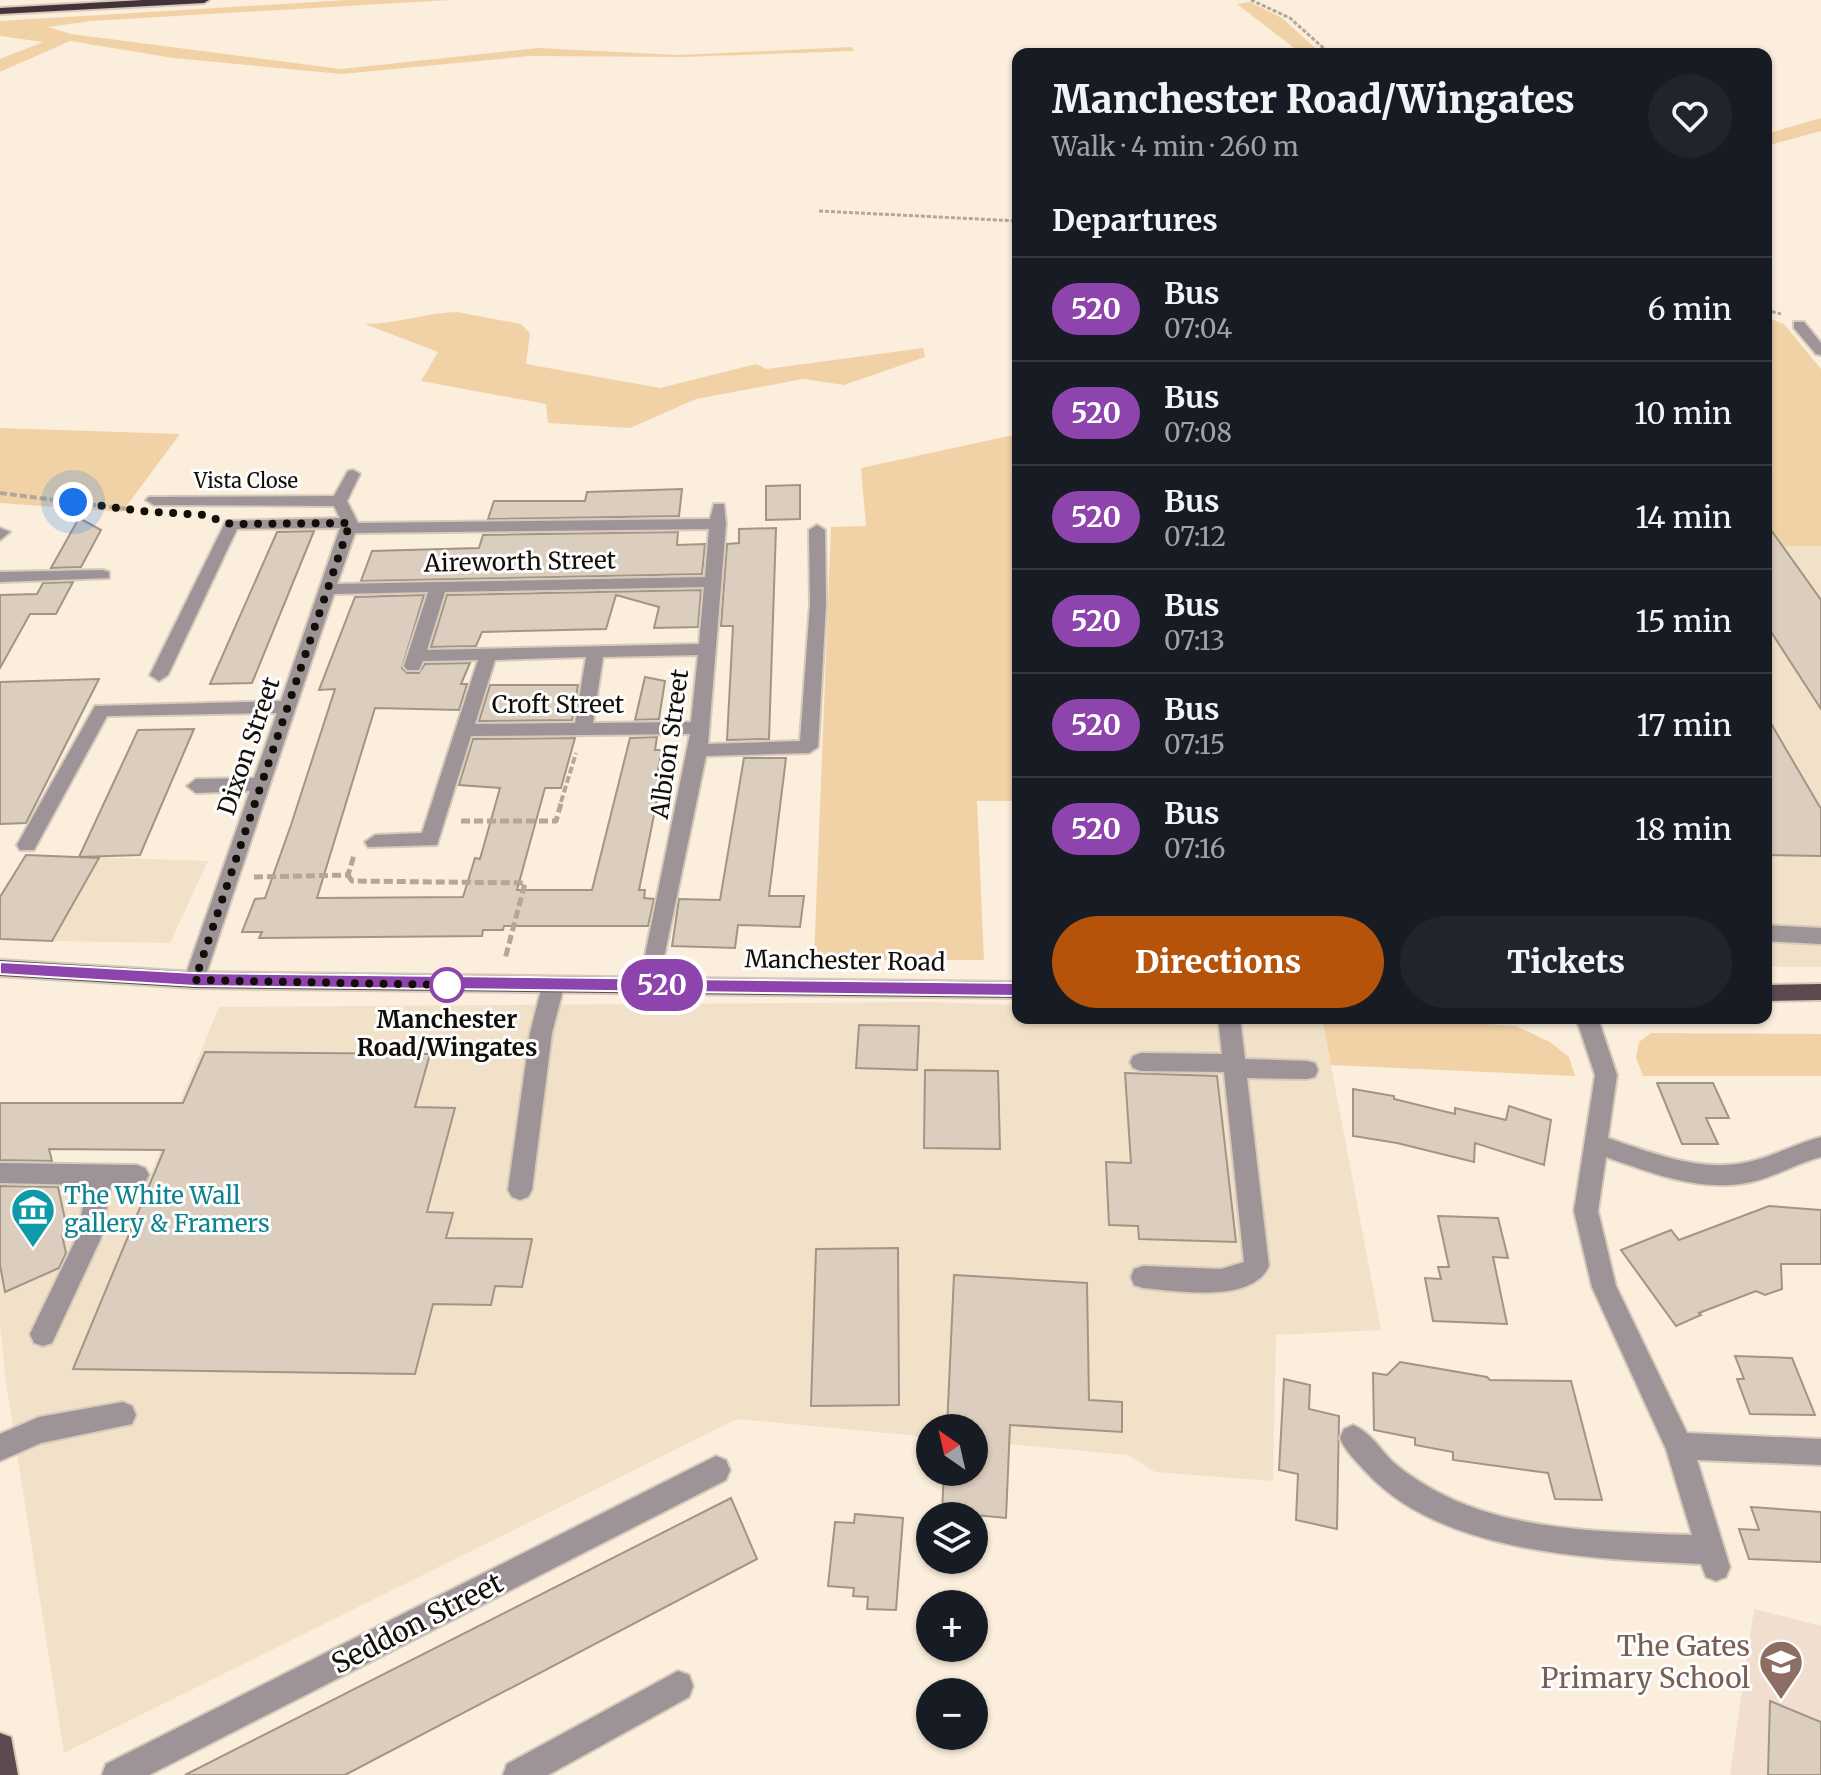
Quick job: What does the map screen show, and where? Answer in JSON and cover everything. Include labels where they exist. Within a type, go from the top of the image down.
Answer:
[{"type":"highway","points":[[0,11],[204,0]]},
{"type":"main road","name":"Manchester Road","points":[[0,968],[195,980],[1012,990]]},
{"type":"main road","points":[[1772,993],[1821,992]]},
{"type":"main road","points":[[0,1748],[3,1775]]},
{"type":"street","points":[[1799,325],[1821,351]]},
{"type":"street","points":[[159,675],[231,524],[349,525],[339,501],[353,474]]},
{"type":"street","name":"Vista Close","points":[[154,500],[339,501]]},
{"type":"street","name":"Albion Street","points":[[349,525],[718,516],[698,750],[650,985]]},
{"type":"street","name":"Dixon Street","points":[[195,980],[349,525]]},
{"type":"street","points":[[698,750],[809,747],[818,604],[817,530]]},
{"type":"street","points":[[0,577],[103,575]]},
{"type":"street","name":"Aireworth Street","points":[[328,589],[713,582]]},
{"type":"street","points":[[438,588],[415,661],[488,654],[707,649]]},
{"type":"street","points":[[583,729],[595,652]]},
{"type":"street","points":[[375,842],[430,840],[488,654]]},
{"type":"street","points":[[27,845],[101,710],[288,707]]},
{"type":"street","name":"Croft Street","points":[[464,730],[700,728]]},
{"type":"street","points":[[196,786],[262,784]]},
{"type":"street","points":[[1772,933],[1821,936]]},
{"type":"street","points":[[520,1190],[541,1033],[553,986]]},
{"type":"street","points":[[1143,1277],[1216,1280],[1244,1277],[1257,1266],[1230,1024]]},
{"type":"street","points":[[1353,1438],[1371,1463],[1396,1484],[1429,1502],[1470,1518],[1532,1536],[1713,1559],[1679,1446],[1604,1287],[1586,1211],[1606,1075],[1589,1024]]},
{"type":"street","points":[[1141,1062],[1307,1070]]},
{"type":"street","points":[[1596,1144],[1690,1175],[1754,1171],[1799,1152],[1821,1147]]},
{"type":"street","points":[[0,1173],[137,1175]]},
{"type":"street","points":[[43,1334],[89,1238],[101,1175]]},
{"type":"street","points":[[0,1448],[39,1430],[123,1415]]},
{"type":"street","points":[[1679,1446],[1821,1452]]},
{"type":"street","name":"Seddon Street","points":[[117,1775],[716,1470]]},
{"type":"street","points":[[518,1775],[678,1686]]},
{"type":"path","points":[[1251,0],[1290,18],[1323,48]]},
{"type":"path","points":[[819,211],[1012,221]]},
{"type":"path","points":[[0,493],[141,511]]},
{"type":"path","points":[[436,821],[556,821],[583,729]]},
{"type":"path","points":[[348,875],[358,842],[375,842]]},
{"type":"path","points":[[229,878],[348,875]]},
{"type":"path","points":[[348,875],[352,881],[525,883],[498,986]]},
{"type":"shaded area","points":[[347,0],[450,0],[91,21],[48,27],[71,34],[341,69],[538,48],[679,55],[852,47],[854,51],[683,57],[530,56],[342,74],[173,58],[70,41],[0,72],[0,59],[43,42],[0,36],[0,21]]},
{"type":"shaded area","points":[[1250,2],[1282,18],[1315,48],[1294,48],[1237,4]]},
{"type":"shaded area","points":[[1821,118],[1821,131],[1772,144],[1772,132]]},
{"type":"shaded area","points":[[457,312],[521,324],[530,333],[526,364],[660,388],[756,364],[767,369],[923,348],[925,357],[844,385],[803,379],[696,399],[630,428],[548,423],[546,404],[421,381],[438,352],[365,324]]},
{"type":"shaded area","points":[[1772,319],[1784,324],[1821,369],[1821,546],[1772,546]]},
{"type":"shaded area","points":[[0,428],[180,434],[122,512],[0,503]]},
{"type":"shaded area","points":[[1012,435],[1012,801],[977,801],[984,960],[814,960],[831,527],[866,526],[861,468]]},
{"type":"shaded area","points":[[1772,546],[1821,546],[1821,967],[1772,967]]},
{"type":"shaded area","points":[[26,855],[208,861],[170,943],[52,941],[0,897]]},
{"type":"shaded area","points":[[927,1002],[1012,1005],[1012,1024],[1323,1024],[1381,1330],[1276,1335],[1273,1481],[1155,1472],[1128,1455],[988,1442],[988,1414],[916,1414],[916,1436],[737,1419],[64,1753],[6,1383],[0,1323],[0,1187],[143,1192],[219,1007]]},
{"type":"shaded area","points":[[1323,1024],[1485,1024],[1516,1026],[1550,1042],[1569,1057],[1575,1076],[1331,1065]]},
{"type":"shaded area","points":[[1651,1033],[1821,1034],[1821,1076],[1643,1076],[1636,1058],[1639,1042]]},
{"type":"shaded area","name":"The Gates Primary School","points":[[1754,1609],[1821,1626],[1821,1775],[1730,1775]]},
{"type":"building","points":[[800,485],[800,519],[766,520],[766,486]]},
{"type":"building","points":[[682,489],[679,516],[488,519],[494,501],[585,501],[587,492]]},
{"type":"building","points":[[79,518],[101,530],[81,567],[51,568]]},
{"type":"building","points":[[776,528],[769,739],[727,740],[733,626],[721,626],[727,544],[739,543],[739,529]]},
{"type":"building","points":[[314,531],[252,683],[210,684],[277,532]]},
{"type":"building","points":[[1772,531],[1821,600],[1821,709],[1772,633]]},
{"type":"building","points":[[678,532],[677,545],[705,544],[702,574],[361,581],[372,551],[479,548],[483,535]]},
{"type":"building","points":[[73,582],[56,614],[30,614],[0,668],[0,595],[37,594],[43,583]]},
{"type":"building","points":[[701,590],[698,627],[654,628],[659,607],[616,595],[606,629],[482,632],[476,646],[431,647],[447,595]]},
{"type":"building","points":[[424,595],[402,668],[407,673],[419,673],[425,664],[470,663],[461,684],[467,684],[459,710],[375,708],[317,898],[463,897],[475,858],[480,859],[500,788],[459,785],[473,739],[575,738],[561,788],[545,788],[517,890],[592,890],[630,738],[657,737],[655,750],[662,750],[656,779],[661,780],[639,890],[645,890],[644,898],[654,899],[648,926],[504,926],[503,930],[483,930],[482,936],[259,938],[262,932],[242,932],[255,899],[265,898],[291,825],[335,689],[319,690],[355,597]]},
{"type":"building","points":[[645,677],[665,681],[659,719],[635,720]]},
{"type":"building","points":[[99,679],[26,823],[0,824],[0,682]]},
{"type":"building","points":[[490,685],[578,685],[572,720],[479,721]]},
{"type":"building","points":[[1772,725],[1821,809],[1821,856],[1772,855]]},
{"type":"building","points":[[194,729],[140,855],[79,857],[138,730]]},
{"type":"building","points":[[744,758],[786,758],[769,896],[804,896],[800,927],[738,925],[735,948],[672,946],[679,899],[720,900]]},
{"type":"building","points":[[26,855],[99,858],[52,941],[0,939],[0,897]]},
{"type":"building","points":[[859,1025],[919,1026],[917,1070],[856,1068]]},
{"type":"building","points":[[205,1052],[430,1054],[415,1107],[455,1108],[427,1212],[453,1213],[446,1238],[532,1239],[522,1287],[495,1286],[491,1305],[433,1304],[415,1374],[73,1369],[164,1150],[49,1149],[52,1161],[0,1160],[0,1103],[183,1103]]},
{"type":"building","points":[[925,1070],[998,1071],[1000,1149],[924,1148]]},
{"type":"building","points":[[1125,1073],[1217,1076],[1236,1242],[1139,1239],[1138,1226],[1109,1225],[1106,1162],[1131,1163]]},
{"type":"building","points":[[1657,1083],[1713,1083],[1729,1118],[1706,1118],[1718,1144],[1682,1144]]},
{"type":"building","points":[[1353,1089],[1394,1096],[1394,1099],[1455,1114],[1455,1108],[1506,1120],[1509,1106],[1551,1120],[1544,1165],[1475,1143],[1474,1162],[1353,1136]]},
{"type":"building","name":"The White Wall gallery & Framers","points":[[0,1186],[58,1187],[68,1233],[62,1235],[66,1253],[59,1268],[5,1292],[0,1265]]},
{"type":"building","points":[[1769,1206],[1821,1210],[1821,1264],[1781,1264],[1782,1289],[1765,1295],[1756,1291],[1699,1313],[1701,1315],[1676,1326],[1621,1250],[1671,1230],[1679,1240]]},
{"type":"building","points":[[1438,1216],[1498,1218],[1508,1258],[1493,1257],[1507,1324],[1433,1321],[1425,1278],[1441,1279],[1438,1267],[1449,1267]]},
{"type":"building","points":[[898,1248],[899,1405],[811,1406],[816,1249]]},
{"type":"building","points":[[954,1275],[1087,1283],[1089,1400],[1122,1402],[1122,1432],[1010,1425],[1006,1518],[988,1516],[988,1502],[942,1502],[943,1486],[988,1486],[988,1414],[948,1414]]},
{"type":"building","points":[[1735,1356],[1792,1358],[1815,1415],[1750,1414],[1737,1379],[1744,1379]]},
{"type":"building","points":[[1400,1362],[1490,1380],[1571,1381],[1602,1500],[1555,1499],[1548,1473],[1453,1460],[1453,1452],[1415,1445],[1415,1438],[1374,1430],[1373,1373],[1387,1375]]},
{"type":"building","points":[[1284,1379],[1310,1385],[1309,1409],[1339,1416],[1337,1529],[1296,1520],[1298,1474],[1279,1470]]},
{"type":"building","points":[[731,1498],[757,1559],[345,1775],[185,1775]]},
{"type":"building","points":[[1751,1507],[1821,1512],[1821,1562],[1749,1559],[1739,1529],[1759,1530]]},
{"type":"building","points":[[855,1514],[903,1518],[896,1610],[867,1609],[868,1597],[853,1596],[854,1588],[828,1586],[835,1522],[854,1523]]},
{"type":"building","points":[[1770,1701],[1821,1722],[1821,1775],[1768,1775]]},
{"type":"bus line","name":"520","points":[[0,968],[195,980],[1012,990]]},
{"type":"place","name":"Manchester Road/Wingates","points":[[447,985]]},
{"type":"place","name":"The White Wall gallery & Framers","points":[[33,1249]]},
{"type":"place","name":"The Gates Primary School","points":[[1781,1701]]},
{"type":"route","points":[[73,502],[204,515],[231,524],[350,523],[195,980],[447,985]]}]
